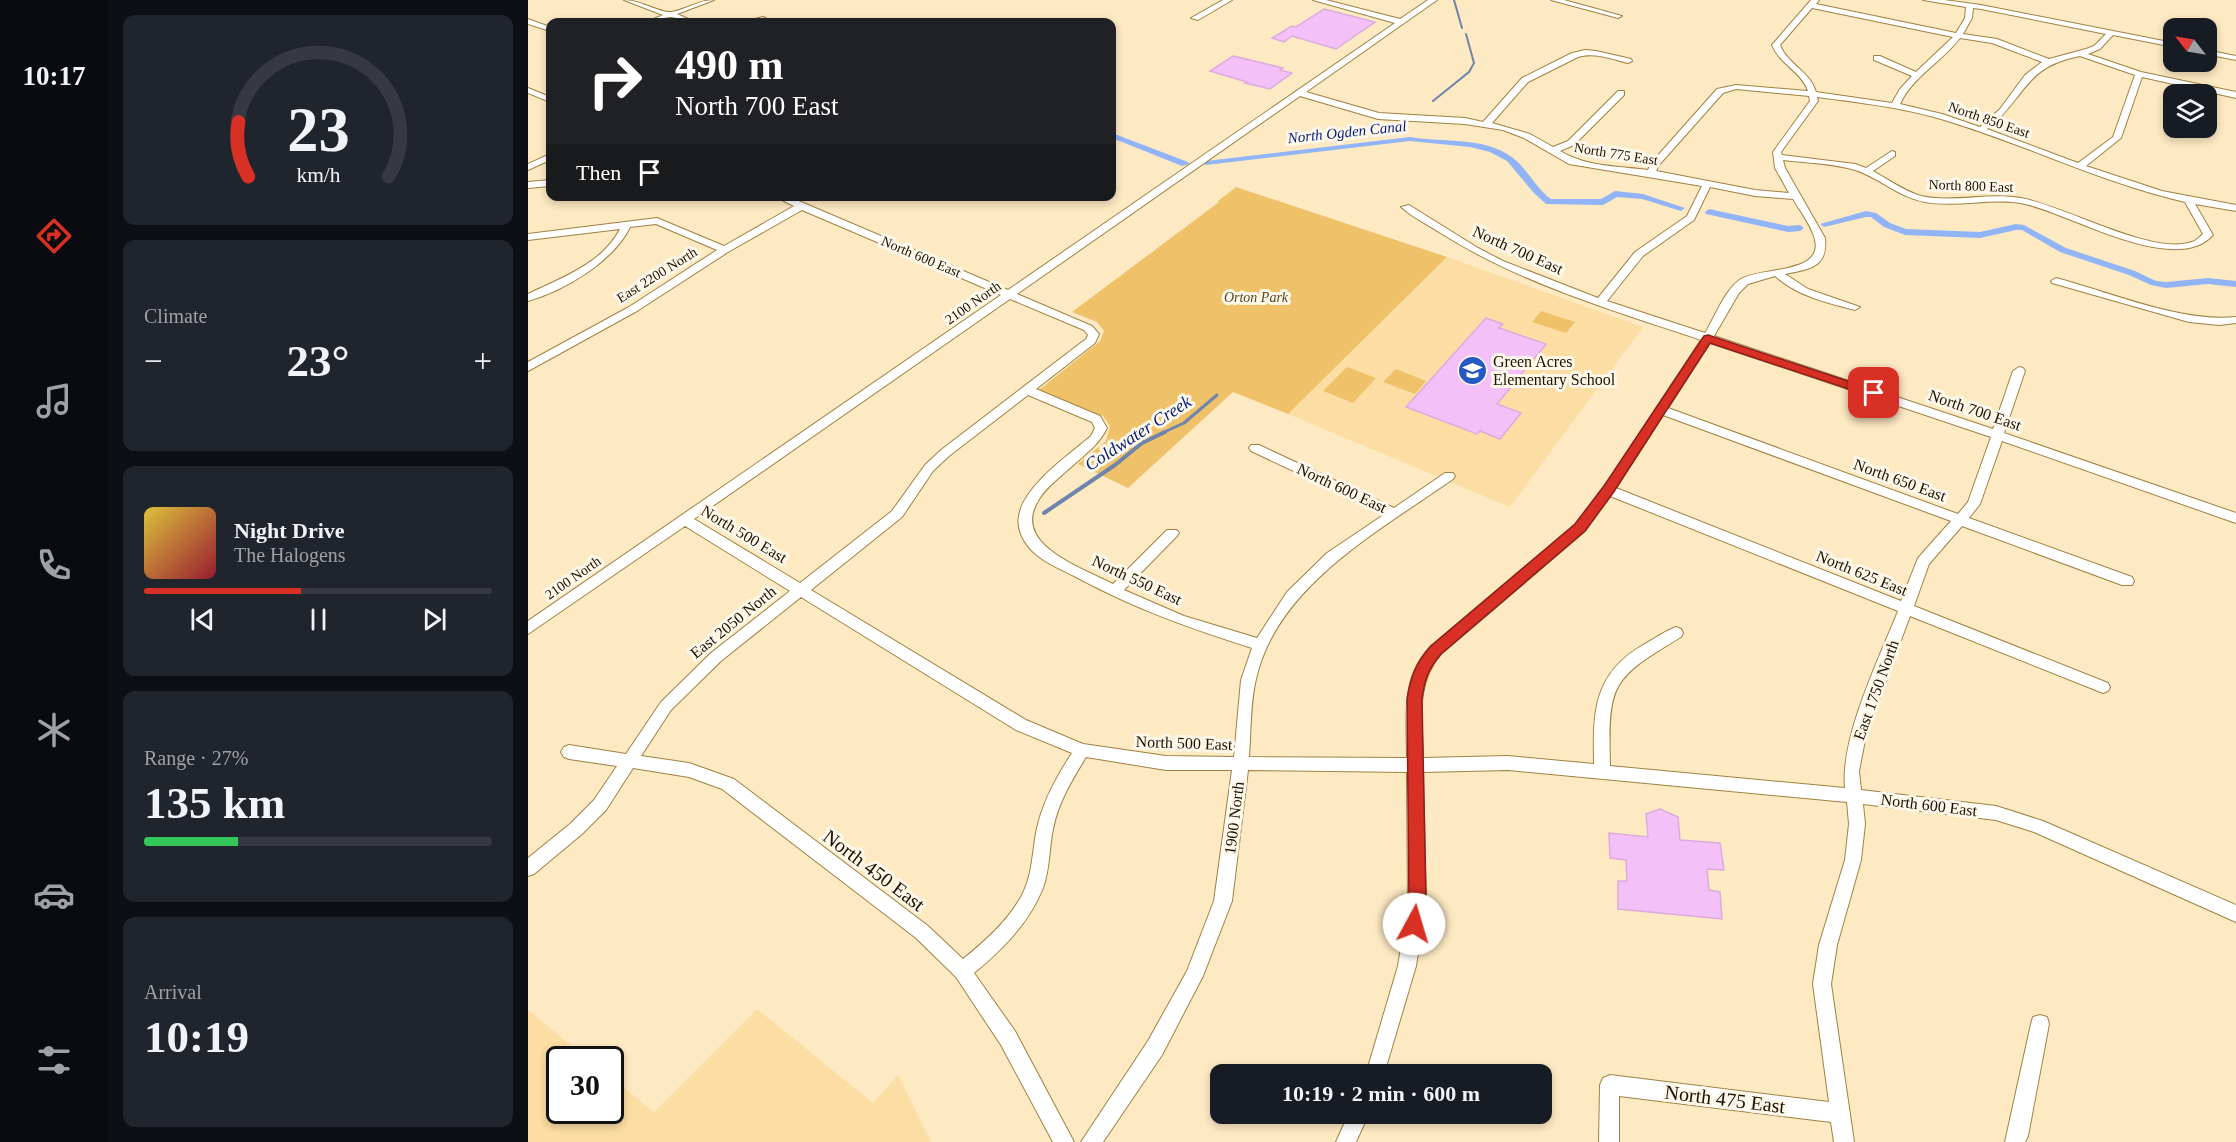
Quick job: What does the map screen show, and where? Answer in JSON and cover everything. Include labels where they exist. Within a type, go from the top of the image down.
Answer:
[{"type":"street","points":[[628,0],[681,18]]},
{"type":"street","points":[[663,18],[710,0]]},
{"type":"street","points":[[1195,18],[1228,0]]},
{"type":"street","points":[[1317,0],[1401,21]]},
{"type":"street","name":"2100 North","points":[[528,628],[1433,0]]},
{"type":"street","points":[[1556,0],[1618,16]]},
{"type":"street","points":[[1927,0],[2163,43]]},
{"type":"street","points":[[1378,1064],[1407,966],[1417,902],[1414,700],[1417,680],[1426,662],[1454,633],[1580,528],[1609,490],[1708,338],[1739,286],[1759,276],[1808,266],[1817,259],[1821,250],[1820,238],[1780,168],[1778,157],[1779,146],[1814,101],[1813,95],[1809,79],[1785,60],[1777,51],[1776,45],[1812,3],[1916,28],[1994,41],[2047,62]]},
{"type":"street","points":[[1895,105],[1903,89],[1959,34],[1967,20],[1970,6]]},
{"type":"street","points":[[528,21],[546,28]]},
{"type":"street","points":[[1981,130],[2003,110],[2032,72],[2047,62],[2082,54],[2104,44],[2111,32]]},
{"type":"street","points":[[1486,124],[1525,80],[1575,55],[1586,52],[1628,61]]},
{"type":"street","points":[[2082,54],[2139,75],[2236,95]]},
{"type":"street","points":[[2217,54],[2236,58]]},
{"type":"street","points":[[1877,57],[1917,75]]},
{"type":"street","points":[[2080,166],[2117,138],[2139,75]]},
{"type":"street","name":"North 850 East","points":[[1651,173],[1655,164],[1720,91],[1736,87],[1855,98],[1895,105],[1981,130],[2140,189],[2189,201],[2236,208]]},
{"type":"street","points":[[528,90],[546,98]]},
{"type":"street","name":"North 775 East","points":[[1299,93],[1378,116],[1486,124],[1527,136],[1572,162],[1588,166],[1651,173],[1755,193],[1796,196]]},
{"type":"street","points":[[1552,151],[1571,143],[1621,93]]},
{"type":"street","points":[[1867,171],[1892,154]]},
{"type":"street","name":"North 800 East","points":[[1778,157],[1844,165],[1867,171],[1899,190],[1926,199],[2022,201],[2055,210],[2129,239],[2179,246],[2200,243],[2208,235],[2207,230],[2193,215],[2189,201]]},
{"type":"street","points":[[528,167],[546,159]]},
{"type":"street","points":[[528,185],[546,183]]},
{"type":"street","points":[[1600,302],[1639,254],[1691,218],[1707,184]]},
{"type":"street","name":"North 600 East","points":[[790,201],[1088,328],[1094,334]]},
{"type":"street","name":"East 2200 North","points":[[528,367],[633,309],[724,250],[802,206]]},
{"type":"street","name":"North 700 East","points":[[1406,207],[1499,263],[1600,302],[1998,435],[2236,519]]},
{"type":"street","points":[[528,237],[657,222],[724,250]]},
{"type":"street","points":[[528,298],[608,254],[621,239],[627,224]]},
{"type":"street","points":[[1778,273],[1787,283],[1855,307]]},
{"type":"street","points":[[2056,281],[2189,319],[2219,322],[2236,320]]},
{"type":"street","name":"East 2050 North","points":[[528,868],[600,805],[666,706],[689,681],[716,657],[897,514],[929,468],[945,453],[1091,341],[1094,334]]},
{"type":"street","name":"East 1750 North","points":[[1844,1142],[1821,984],[1828,945],[1853,860],[1857,824],[1851,771],[1858,735],[1923,562],[1937,542],[1961,520],[1974,504],[2019,371]]},
{"type":"street","name":"North 550 East","points":[[1028,390],[1096,419],[1101,428],[1096,438],[1046,482],[1032,499],[1024,516],[1027,535],[1042,552],[1114,591],[1180,620],[1260,645]]},
{"type":"street","name":"North 650 East","points":[[1661,410],[2127,581]]},
{"type":"street","name":"North 600 East","points":[[1255,448],[1396,514]]},
{"type":"street","name":"1900 North","points":[[1091,1142],[1155,1048],[1194,976],[1223,901],[1241,763],[1248,680],[1260,645],[1292,596],[1332,557],[1449,476]]},
{"type":"street","name":"North 625 East","points":[[1609,490],[2103,687]]},
{"type":"street","name":"North 500 East","points":[[684,519],[1021,725],[1082,750],[1166,763],[1414,765],[1508,763],[1602,772]]},
{"type":"street","points":[[1114,591],[1172,533]]},
{"type":"street","points":[[1602,772],[1602,710],[1611,682],[1626,663],[1676,633]]},
{"type":"street","points":[[962,971],[994,946],[1018,916],[1033,891],[1040,866],[1046,827],[1055,799],[1066,774],[1082,750]]},
{"type":"street","name":"North 450 East","points":[[569,752],[689,770],[728,784],[922,932],[962,971],[1008,1038],[1064,1142]]},
{"type":"street","name":"North 600 East","points":[[1602,772],[1855,796],[1996,813],[2037,826],[2236,914]]},
{"type":"street","points":[[2014,1142],[2018,1136],[2040,1024]]},
{"type":"street","name":"North 475 East","points":[[1609,1142],[1610,1085],[1839,1113]]},
{"type":"street","points":[[1346,1142],[1354,1124]]},
{"type":"shaded area","name":"Green Acres Elementary School","points":[[1447,257],[1643,327],[1510,507],[1288,414]]},
{"type":"shaded area","points":[[757,1009],[873,1103],[898,1075],[931,1142],[528,1142],[528,1010],[572,1046],[546,1046],[546,1124],[624,1124],[624,1088],[654,1112]]},
{"type":"green space","name":"Orton Park","points":[[1236,187],[1447,257],[1288,414],[1233,392],[1128,488],[1078,464],[1106,441],[1110,426],[1103,416],[1039,390],[1100,341],[1104,331],[1097,322],[1072,312]]},
{"type":"green space","points":[[1541,311],[1575,322],[1566,333],[1532,322]]},
{"type":"green space","points":[[1347,367],[1376,378],[1353,403],[1323,391]]},
{"type":"green space","points":[[1396,369],[1426,381],[1415,394],[1383,382]]},
{"type":"building","points":[[1324,9],[1375,22],[1336,49],[1292,36],[1284,42],[1272,38],[1292,26],[1296,27]]},
{"type":"building","points":[[1233,56],[1283,68],[1280,70],[1292,73],[1270,89],[1210,71]]},
{"type":"building","name":"Green Acres Elementary School","points":[[1486,318],[1503,324],[1499,328],[1546,344],[1497,404],[1521,413],[1500,439],[1480,431],[1477,434],[1406,407]]},
{"type":"building","points":[[1660,809],[1678,817],[1680,840],[1720,843],[1724,870],[1707,869],[1709,890],[1720,892],[1722,919],[1618,909],[1618,881],[1627,881],[1626,860],[1610,858],[1609,833],[1648,837],[1646,814]]},
{"type":"waterway","name":"Coldwater Creek","points":[[1454,0],[1462,28]]},
{"type":"waterway","name":"Coldwater Creek","points":[[1433,101],[1469,72],[1474,63],[1466,34]]},
{"type":"waterway","name":"North Ogden Canal","points":[[1116,137],[1185,164]]},
{"type":"waterway","name":"North Ogden Canal","points":[[1206,163],[1410,139],[1470,145],[1492,150],[1510,160],[1549,202],[1603,202],[1615,194],[1643,197],[1681,208]]},
{"type":"waterway","name":"North Ogden Canal","points":[[1709,212],[1788,229],[1800,228]]},
{"type":"waterway","name":"North Ogden Canal","points":[[1824,224],[1866,214],[1873,215],[1887,225],[1905,232],[1980,235],[2016,227],[2024,228],[2063,250],[2132,273],[2154,283],[2166,285],[2208,281],[2236,284]]},
{"type":"waterway","name":"Coldwater Creek","points":[[1162,433],[1184,423],[1217,395]]},
{"type":"waterway","name":"Coldwater Creek","points":[[1044,513],[1115,465],[1142,443],[1165,432]]},
{"type":"place","name":"Green Acres Elementary School","points":[[1472,370]]},
{"type":"route","points":[[1414,924],[1417,902],[1414,700],[1417,680],[1426,662],[1436,650],[1580,528],[1609,490],[1708,338],[1874,393]]}]
